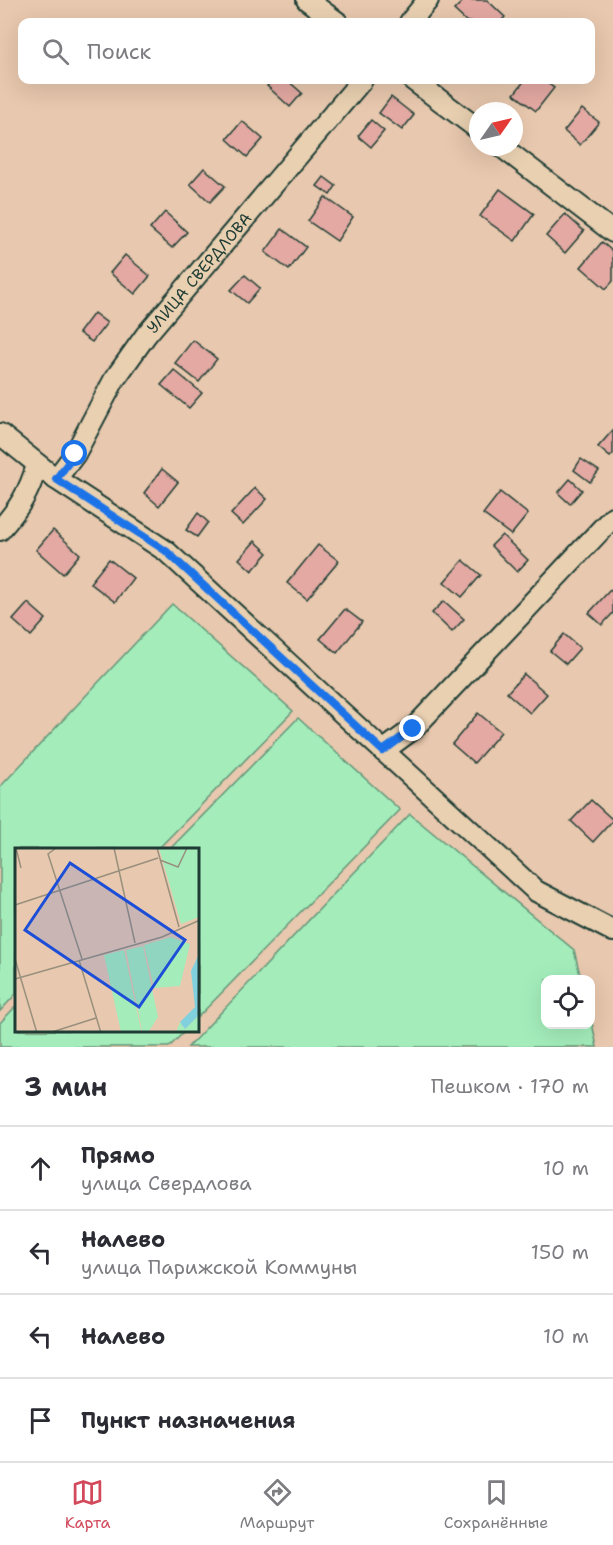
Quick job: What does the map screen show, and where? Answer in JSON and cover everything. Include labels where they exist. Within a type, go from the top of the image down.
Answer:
[{"type":"street","points":[[307,0],[332,18]]},
{"type":"street","points":[[413,18],[428,0]]},
{"type":"street","name":"УЛИЦА СВЕРДЛОВА","points":[[56,479],[75,454],[114,380],[146,334],[359,84]]},
{"type":"street","points":[[418,84],[469,122]]},
{"type":"street","points":[[514,156],[613,232]]},
{"type":"street","points":[[0,434],[56,479],[166,551],[536,891],[613,931]]},
{"type":"street","points":[[0,530],[15,513],[30,489],[37,465]]},
{"type":"street","points":[[383,751],[413,729],[613,517]]},
{"type":"green space","points":[[172,604],[293,711],[159,848],[15,848],[15,995],[0,1011],[0,787]]},
{"type":"green space","points":[[298,718],[400,810],[200,1015],[200,848],[171,848]]},
{"type":"green space","points":[[410,814],[574,950],[580,975],[541,975],[541,1029],[593,1029],[597,1047],[188,1047]]},
{"type":"green space","points":[[15,1007],[15,1032],[184,1032],[169,1047],[0,1047],[0,1023]]},
{"type":"building","points":[[464,0],[487,0],[505,17],[463,18],[454,10]]},
{"type":"building","points":[[269,84],[292,84],[302,93],[290,107],[267,86]]},
{"type":"building","points":[[522,84],[548,84],[554,88],[536,111],[514,94]]},
{"type":"building","points":[[391,97],[414,115],[402,130],[379,113]]},
{"type":"building","points":[[582,109],[599,122],[580,145],[564,131]]},
{"type":"building","points":[[371,120],[384,131],[371,147],[358,136]]},
{"type":"building","points":[[242,121],[263,139],[247,157],[227,139]]},
{"type":"building","points":[[204,168],[225,186],[210,202],[190,184]]},
{"type":"building","points":[[324,177],[336,186],[330,195],[317,186]]},
{"type":"building","points":[[500,189],[534,214],[515,241],[480,216]]},
{"type":"building","points":[[325,197],[353,217],[337,241],[308,221]]},
{"type":"building","points":[[165,212],[187,232],[172,248],[150,229]]},
{"type":"building","points":[[565,214],[584,231],[565,253],[546,236]]},
{"type":"building","points":[[282,229],[306,247],[289,270],[265,252]]},
{"type":"building","points":[[602,242],[613,252],[613,281],[606,289],[581,267]]},
{"type":"building","points":[[125,255],[150,276],[135,294],[110,273]]},
{"type":"building","points":[[245,275],[260,288],[247,303],[231,290]]},
{"type":"building","points":[[94,313],[107,323],[92,342],[79,333]]},
{"type":"building","points":[[193,340],[217,359],[199,382],[175,363]]},
{"type":"building","points":[[174,370],[202,393],[189,408],[161,385]]},
{"type":"building","points":[[613,430],[613,454],[610,457],[598,447]]},
{"type":"building","points":[[581,459],[599,471],[590,482],[574,470]]},
{"type":"building","points":[[162,469],[178,482],[159,506],[144,493]]},
{"type":"building","points":[[570,479],[582,490],[570,504],[558,493]]},
{"type":"building","points":[[255,488],[267,499],[243,525],[231,514]]},
{"type":"building","points":[[500,492],[528,514],[511,535],[483,514]]},
{"type":"building","points":[[198,513],[208,522],[197,537],[186,530]]},
{"type":"building","points":[[53,530],[80,554],[63,574],[36,550]]},
{"type":"building","points":[[502,535],[528,560],[517,572],[491,546]]},
{"type":"building","points":[[255,541],[268,553],[252,571],[239,559]]},
{"type":"building","points":[[318,545],[339,561],[307,599],[287,583]]},
{"type":"building","points":[[109,559],[133,578],[115,602],[90,583]]},
{"type":"building","points":[[463,560],[481,575],[462,597],[444,582]]},
{"type":"building","points":[[610,590],[613,593],[613,613],[602,625],[589,613]]},
{"type":"building","points":[[444,601],[464,619],[452,632],[432,613]]},
{"type":"building","points":[[28,603],[46,619],[31,636],[13,620]]},
{"type":"building","points":[[345,609],[362,622],[337,653],[320,639]]},
{"type":"building","points":[[564,634],[580,648],[566,664],[550,651]]},
{"type":"building","points":[[524,674],[547,694],[530,713],[507,693]]},
{"type":"building","points":[[478,713],[501,732],[474,763],[452,744]]},
{"type":"building","points":[[591,800],[613,820],[593,842],[571,821]]},
{"type":"route","points":[[75,454],[56,479],[166,551],[383,751],[413,729]]}]
